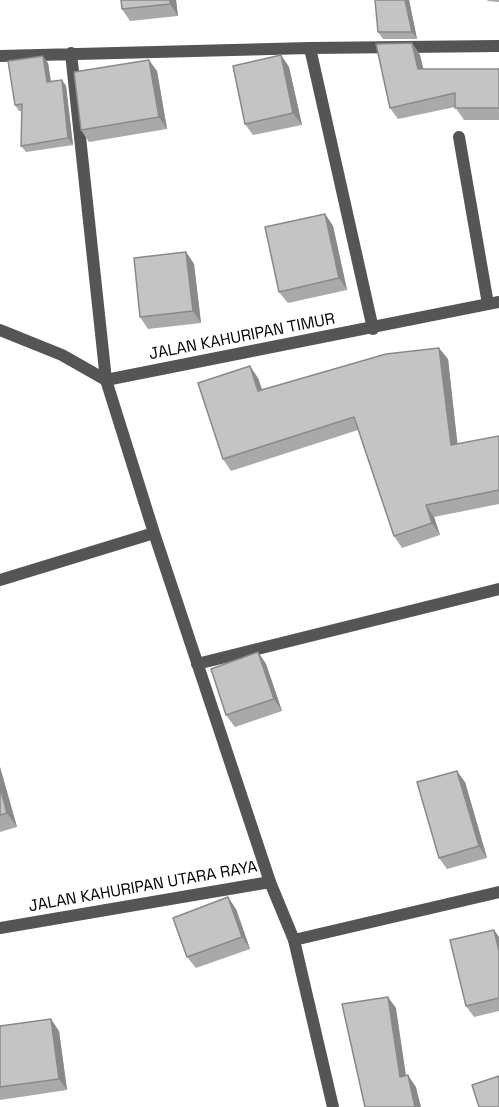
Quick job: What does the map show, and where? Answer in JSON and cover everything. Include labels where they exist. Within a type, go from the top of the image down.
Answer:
[{"type":"street","points":[[0,56],[499,46]]},
{"type":"street","points":[[310,48],[373,329]]},
{"type":"street","points":[[71,53],[106,380],[154,533],[270,882]]},
{"type":"street","points":[[459,137],[493,303]]},
{"type":"street","name":"JALAN KAHURIPAN TIMUR","points":[[106,380],[373,329],[493,303]]},
{"type":"street","points":[[0,330],[62,355],[106,380]]},
{"type":"street","points":[[0,580],[154,533]]},
{"type":"street","points":[[197,664],[499,589]]},
{"type":"street","name":"JALAN KAHURIPAN UTARA RAYA","points":[[0,928],[270,882],[294,940],[333,1107]]},
{"type":"street","points":[[294,940],[499,892]]},
{"type":"building","points":[[121,0],[170,0],[170,4],[122,9]]},
{"type":"building","points":[[375,0],[405,0],[412,32],[378,32]]},
{"type":"building","points":[[412,43],[418,69],[499,69],[499,108],[455,108],[455,93],[390,108],[376,44]]},
{"type":"building","points":[[281,55],[293,113],[245,124],[233,66]]},
{"type":"building","points":[[43,56],[47,82],[62,80],[68,138],[21,146],[22,104],[15,105],[8,61]]},
{"type":"building","points":[[149,60],[159,117],[81,130],[74,72]]},
{"type":"building","points":[[325,214],[339,278],[279,292],[265,227]]},
{"type":"building","points":[[186,252],[193,311],[140,317],[134,258]]},
{"type":"building","points":[[439,348],[451,445],[499,436],[499,490],[426,505],[432,523],[394,536],[354,417],[223,459],[198,383],[250,366],[258,391],[386,354]]},
{"type":"building","points":[[258,652],[274,699],[226,715],[211,669]]},
{"type":"building","points":[[457,771],[479,846],[439,858],[417,782]]},
{"type":"building","points":[[0,787],[7,813],[0,815]]},
{"type":"building","points":[[228,897],[242,937],[187,957],[173,918]]},
{"type":"building","points":[[494,930],[499,951],[499,998],[466,1006],[450,940]]},
{"type":"building","points":[[388,997],[400,1077],[408,1075],[415,1107],[365,1107],[342,1004]]},
{"type":"building","points":[[51,1019],[59,1079],[0,1087],[0,1026]]},
{"type":"building","points":[[499,1076],[499,1107],[479,1107],[472,1085]]}]
